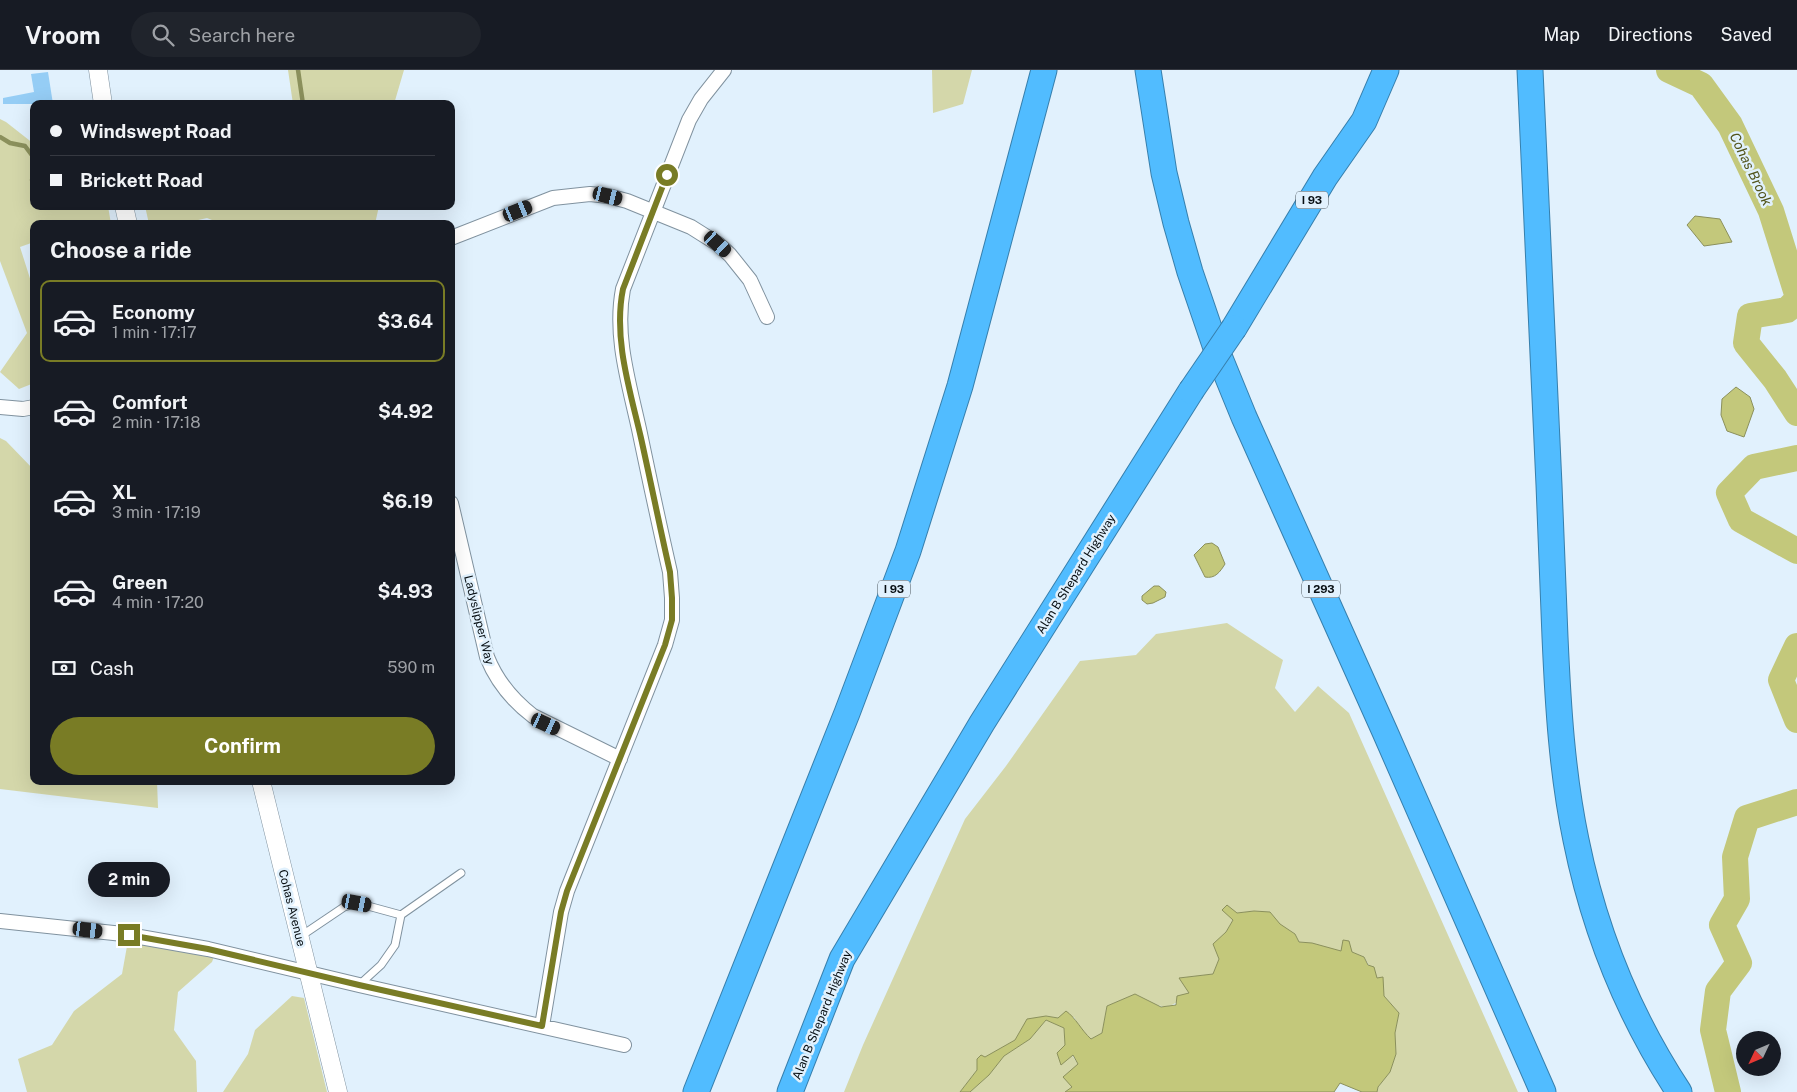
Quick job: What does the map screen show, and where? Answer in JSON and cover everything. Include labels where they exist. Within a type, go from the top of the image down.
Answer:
[{"type":"highway","name":"I 93","points":[[696,1092],[844,722],[908,551],[963,377],[1044,70]]},
{"type":"highway","name":"I 293","points":[[1148,70],[1155,122],[1170,198],[1190,272],[1206,321],[1244,417],[1543,1092]]},
{"type":"highway","name":"Alan B Shepard Highway","points":[[790,1092],[842,959],[982,723],[1191,391],[1234,328],[1325,177],[1364,121],[1386,70]]},
{"type":"highway","points":[[1530,70],[1558,687],[1567,790],[1576,841],[1588,891],[1604,940],[1623,988],[1646,1035],[1679,1092]]},
{"type":"street","points":[[98,70],[103,100]]},
{"type":"street","points":[[542,1026],[561,912],[567,891],[657,668],[672,620],[670,572],[626,369],[619,329],[619,309],[623,289],[689,120],[701,99],[724,70]]},
{"type":"street","points":[[455,236],[553,198],[573,195],[608,196],[653,211],[706,235],[730,255],[750,280],[768,318]]},
{"type":"street","points":[[0,407],[30,408]]},
{"type":"street","name":"Ladyslipper Way","points":[[455,520],[487,657],[501,685],[533,716],[620,759]]},
{"type":"street","name":"Cohas Avenue","points":[[262,785],[338,1092]]},
{"type":"street","points":[[0,921],[156,939],[208,949],[624,1045]]},
{"type":"lane","points":[[359,985],[381,964],[395,945],[402,915],[461,873]]},
{"type":"lane","points":[[299,938],[344,907],[357,903],[402,915]]},
{"type":"shaded area","points":[[288,70],[404,70],[395,100],[292,100]]},
{"type":"shaded area","points":[[932,70],[972,70],[963,104],[933,113]]},
{"type":"shaded area","points":[[0,119],[30,141],[30,210],[109,210],[110,220],[30,220],[30,243],[20,247],[30,278],[30,385],[19,389],[0,372],[27,333],[0,261]]},
{"type":"shaded area","points":[[146,210],[378,210],[376,220],[212,220],[207,218],[198,220],[148,220]]},
{"type":"shaded area","points":[[1695,216],[1720,219],[1732,242],[1704,246],[1687,225]]},
{"type":"shaded area","points":[[1736,387],[1750,397],[1754,409],[1744,437],[1727,431],[1721,415],[1722,399]]},
{"type":"shaded area","points":[[0,438],[6,441],[30,466],[30,785],[157,785],[158,808],[0,789]]},
{"type":"shaded area","points":[[1212,543],[1218,547],[1225,564],[1214,576],[1205,577],[1194,555],[1205,544]]},
{"type":"shaded area","points":[[1154,586],[1159,586],[1166,592],[1165,597],[1147,604],[1142,600],[1142,596]]},
{"type":"shaded area","points":[[1227,623],[1283,660],[1275,688],[1295,712],[1318,686],[1349,713],[1518,1092],[1377,1092],[1378,1087],[1390,1072],[1396,1054],[1395,1033],[1399,1013],[1384,996],[1377,978],[1364,957],[1352,952],[1299,942],[1295,934],[1279,924],[1270,912],[1254,911],[1237,913],[1226,932],[1214,944],[1219,959],[1213,974],[1180,978],[1189,993],[1174,1004],[1168,1006],[1157,1005],[1135,994],[1107,1006],[1102,1033],[1091,1039],[1081,1030],[1074,1017],[1058,1018],[1046,1016],[1015,1040],[984,1058],[960,1092],[844,1092],[863,1045],[965,819],[1006,766],[1080,661],[1136,655],[1156,634]]},
{"type":"shaded area","points":[[1227,905],[1237,913],[1270,912],[1280,924],[1295,934],[1299,942],[1312,943],[1341,951],[1343,940],[1349,941],[1352,952],[1364,957],[1368,965],[1374,967],[1377,978],[1383,977],[1384,996],[1399,1013],[1395,1033],[1396,1054],[1390,1072],[1378,1087],[1377,1092],[1362,1092],[1340,1083],[1334,1092],[1065,1092],[1072,1087],[1063,1077],[1078,1064],[1073,1055],[1061,1065],[1057,1053],[1065,1045],[1064,1028],[1046,1020],[1030,1039],[1004,1056],[989,1075],[970,1092],[960,1092],[977,1070],[977,1059],[981,1055],[985,1057],[1015,1040],[1027,1019],[1046,1016],[1058,1018],[1066,1011],[1091,1039],[1102,1033],[1107,1006],[1135,994],[1161,1007],[1176,1005],[1177,996],[1189,993],[1179,978],[1213,974],[1219,959],[1213,944],[1226,932],[1233,920],[1222,910]]},
{"type":"shaded area","points":[[129,935],[216,951],[212,962],[178,992],[174,1030],[196,1061],[197,1092],[27,1092],[18,1059],[52,1045],[74,1011],[122,974]]},
{"type":"shaded area","points":[[292,996],[304,998],[327,1092],[223,1092],[248,1054],[255,1030]]},
{"type":"shaded area","points":[[1046,1020],[1064,1028],[1065,1045],[1078,1064],[1072,1087],[1065,1092],[970,1092],[989,1075],[1004,1056],[1030,1039]]},
{"type":"building","points":[[48,72],[52,100],[30,100],[30,104],[3,104],[3,98],[34,92],[31,74]]},
{"type":"waterway","points":[[298,70],[302,100]]},
{"type":"waterway","name":"Cohas Brook","points":[[1669,70],[1701,85],[1730,125],[1771,211],[1797,294]]},
{"type":"waterway","points":[[0,137],[10,143],[25,146],[30,153]]},
{"type":"waterway","name":"Cohas Brook","points":[[1797,300],[1787,310],[1750,316],[1746,343],[1775,379],[1797,413]]},
{"type":"waterway","name":"Cohas Brook","points":[[1797,458],[1754,467],[1729,493],[1741,520],[1797,551]]},
{"type":"waterway","name":"Cohas Brook","points":[[1797,646],[1781,680],[1797,720]]},
{"type":"waterway","name":"Cohas Brook","points":[[1728,1092],[1713,1030],[1718,991],[1739,963],[1722,925],[1737,899],[1735,857],[1747,818],[1797,802]]},
{"type":"route","points":[[129,935],[208,949],[542,1026],[561,912],[567,891],[657,668],[672,620],[670,572],[619,329],[619,309],[623,289],[667,175]]}]
